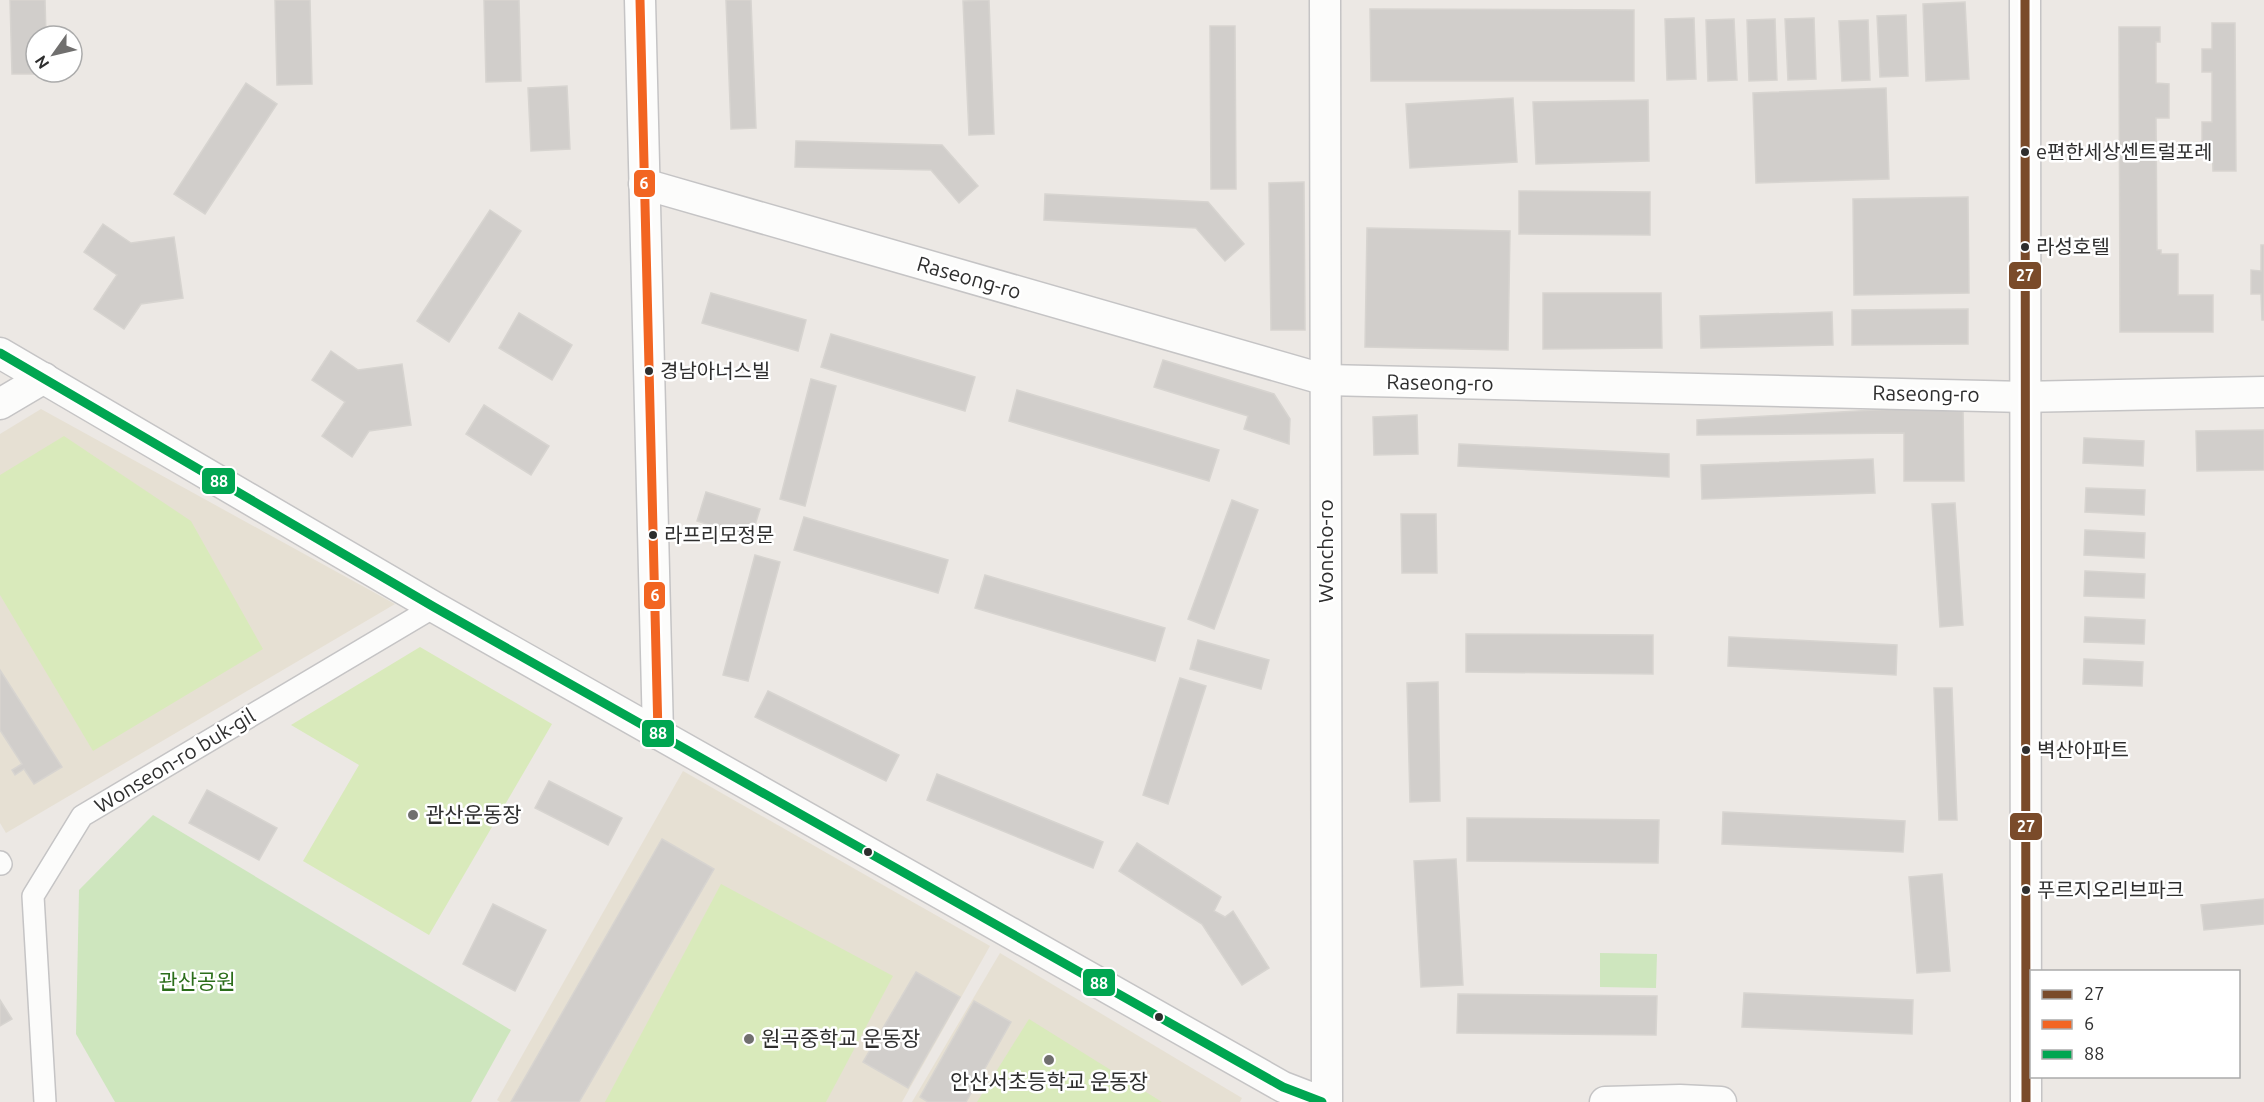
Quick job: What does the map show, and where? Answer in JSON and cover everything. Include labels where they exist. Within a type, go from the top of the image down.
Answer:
[{"type":"street","points":[[640,0],[658,734]]},
{"type":"street","name":"Woncho-ro","points":[[1325,0],[1328,1102]]},
{"type":"street","points":[[2025,0],[2026,1102]]},
{"type":"street","name":"Raseong-ro","points":[[644,184],[1326,380],[2025,397],[2264,392]]},
{"type":"street","points":[[0,353],[1278,1095],[1322,1102]]},
{"type":"street","points":[[0,404],[44,378]]},
{"type":"street","name":"Wonseon-ro buk-gil","points":[[45,1102],[33,896],[82,816],[434,607]]},
{"type":"street","points":[[1605,1102],[1680,1100],[1721,1102]]},
{"type":"shaded area","points":[[41,409],[395,604],[6,833],[0,823],[0,434]]},
{"type":"shaded area","points":[[683,771],[990,946],[902,1102],[500,1102],[497,1100]]},
{"type":"shaded area","points":[[1000,953],[1242,1098],[1240,1102],[912,1102]]},
{"type":"green space","points":[[64,436],[191,521],[263,649],[93,751],[0,595],[0,475]]},
{"type":"green space","points":[[420,647],[552,724],[429,935],[303,861],[359,765],[291,725]]},
{"type":"green space","name":"관산공원","points":[[153,815],[511,1030],[471,1102],[115,1102],[76,1034],[79,890]]},
{"type":"green space","name":"원곡중학교 운동장","points":[[721,884],[893,976],[826,1102],[605,1102]]},
{"type":"green space","points":[[1600,953],[1657,954],[1656,988],[1600,987]]},
{"type":"green space","name":"안산서초등학교 운동장","points":[[1029,1019],[1162,1102],[977,1102]]},
{"type":"building","points":[[10,0],[45,0],[46,24],[24,24],[24,74],[12,74]]},
{"type":"building","points":[[275,0],[310,0],[312,84],[277,85]]},
{"type":"building","points":[[484,0],[519,0],[521,81],[486,82]]},
{"type":"building","points":[[726,0],[751,0],[756,128],[731,129]]},
{"type":"building","points":[[989,0],[994,134],[969,135],[963,1]]},
{"type":"building","points":[[1965,2],[1969,79],[1926,81],[1923,4]]},
{"type":"building","points":[[1370,9],[1634,10],[1634,81],[1371,81]]},
{"type":"building","points":[[1906,15],[1908,76],[1880,77],[1877,16]]},
{"type":"building","points":[[1694,18],[1696,79],[1667,80],[1665,19]]},
{"type":"building","points":[[1814,18],[1816,79],[1788,80],[1785,19]]},
{"type":"building","points":[[1734,19],[1737,80],[1708,81],[1706,20]]},
{"type":"building","points":[[1775,19],[1777,80],[1749,81],[1747,20]]},
{"type":"building","points":[[1868,20],[1870,80],[1842,81],[1839,21]]},
{"type":"building","points":[[2212,23],[2235,23],[2236,171],[2213,171],[2212,145],[2202,145],[2202,122],[2212,122],[2212,72],[2202,72],[2202,49],[2212,49]]},
{"type":"building","points":[[1210,26],[1235,26],[1236,189],[1211,189]]},
{"type":"building","points":[[2119,27],[2160,27],[2160,42],[2156,42],[2156,83],[2169,84],[2169,118],[2156,118],[2157,250],[2161,250],[2161,254],[2178,254],[2178,295],[2213,295],[2213,332],[2120,332]]},
{"type":"building","points":[[246,83],[277,104],[205,214],[174,194]]},
{"type":"building","points":[[567,86],[570,149],[531,151],[528,88]]},
{"type":"building","points":[[1886,88],[1889,179],[1756,183],[1753,93]]},
{"type":"building","points":[[1513,98],[1517,162],[1410,168],[1406,104]]},
{"type":"building","points":[[1648,100],[1649,161],[1536,164],[1533,102]]},
{"type":"building","points":[[796,141],[942,145],[978,186],[959,203],[931,170],[795,167]]},
{"type":"building","points":[[1304,182],[1305,330],[1271,330],[1269,183]]},
{"type":"building","points":[[1519,191],[1650,192],[1650,235],[1519,234]]},
{"type":"building","points":[[1045,194],[1208,202],[1244,244],[1225,261],[1196,228],[1044,220]]},
{"type":"building","points":[[1968,197],[1969,293],[1854,295],[1853,199]]},
{"type":"building","points":[[490,210],[521,231],[449,342],[417,321]]},
{"type":"building","points":[[103,224],[131,243],[174,237],[183,298],[141,304],[124,329],[94,309],[117,275],[84,252]]},
{"type":"building","points":[[1367,228],[1510,231],[1508,350],[1365,347]]},
{"type":"building","points":[[2261,245],[2264,245],[2264,320],[2262,320],[2261,294],[2251,294],[2251,270],[2261,271]]},
{"type":"building","points":[[711,293],[806,320],[798,351],[702,323]]},
{"type":"building","points":[[1543,293],[1661,293],[1662,348],[1543,349]]},
{"type":"building","points":[[1968,309],[1968,344],[1852,345],[1852,310]]},
{"type":"building","points":[[1832,312],[1833,345],[1701,348],[1700,316]]},
{"type":"building","points":[[519,313],[572,345],[552,380],[499,348]]},
{"type":"building","points":[[831,334],[975,377],[965,411],[821,367]]},
{"type":"building","points":[[331,351],[358,370],[402,364],[411,425],[369,431],[352,457],[322,436],[345,402],[312,380]]},
{"type":"building","points":[[1163,360],[1274,394],[1290,419],[1289,444],[1244,429],[1248,416],[1154,387]]},
{"type":"building","points":[[811,379],[836,386],[805,506],[780,499]]},
{"type":"building","points":[[1017,390],[1219,450],[1209,481],[1009,421]]},
{"type":"building","points":[[484,405],[549,446],[531,475],[466,434]]},
{"type":"building","points":[[1963,405],[1964,481],[1904,481],[1904,433],[1697,435],[1697,420]]},
{"type":"building","points":[[1417,415],[1418,454],[1374,455],[1373,417]]},
{"type":"building","points":[[2264,430],[2264,470],[2197,471],[2196,431]]},
{"type":"building","points":[[2084,438],[2144,441],[2143,466],[2083,463]]},
{"type":"building","points":[[1459,444],[1669,454],[1669,477],[1458,466]]},
{"type":"building","points":[[1873,459],[1875,493],[1702,499],[1701,465]]},
{"type":"building","points":[[2086,488],[2145,490],[2144,515],[2085,512]]},
{"type":"building","points":[[706,492],[760,509],[751,538],[697,521]]},
{"type":"building","points":[[1232,500],[1258,510],[1214,629],[1188,619]]},
{"type":"building","points":[[1955,503],[1963,625],[1940,627],[1932,504]]},
{"type":"building","points":[[1401,514],[1436,514],[1437,573],[1402,573]]},
{"type":"building","points":[[804,517],[948,560],[938,593],[794,550]]},
{"type":"building","points":[[2085,530],[2145,533],[2144,558],[2084,555]]},
{"type":"building","points":[[755,555],[780,562],[748,681],[723,675]]},
{"type":"building","points":[[2085,571],[2145,574],[2144,598],[2084,596]]},
{"type":"building","points":[[985,575],[1165,628],[1155,661],[975,608]]},
{"type":"building","points":[[2085,617],[2145,620],[2144,644],[2084,642]]},
{"type":"building","points":[[1466,634],[1653,635],[1653,674],[1466,672]]},
{"type":"building","points":[[1729,637],[1897,645],[1896,675],[1728,666]]},
{"type":"building","points":[[1198,640],[1269,660],[1261,689],[1190,669]]},
{"type":"building","points":[[2084,659],[2143,662],[2142,686],[2083,684]]},
{"type":"building","points":[[0,670],[62,767],[34,784],[24,769],[15,775],[12,770],[22,764],[0,730]]},
{"type":"building","points":[[1180,678],[1206,686],[1168,804],[1143,795]]},
{"type":"building","points":[[1438,682],[1440,801],[1410,802],[1407,683]]},
{"type":"building","points":[[1934,688],[1952,688],[1957,820],[1939,820]]},
{"type":"building","points":[[768,691],[899,755],[886,781],[755,717]]},
{"type":"building","points":[[937,774],[1103,842],[1093,868],[927,800]]},
{"type":"building","points":[[549,781],[622,818],[608,845],[535,808]]},
{"type":"building","points":[[207,790],[277,828],[259,860],[189,823]]},
{"type":"building","points":[[1723,812],[1905,821],[1903,852],[1722,844]]},
{"type":"building","points":[[1467,818],[1659,820],[1658,863],[1467,861]]},
{"type":"building","points":[[662,839],[714,869],[579,1102],[511,1102]]},
{"type":"building","points":[[1137,843],[1221,897],[1214,911],[1225,917],[1233,911],[1269,968],[1242,985],[1202,924],[1119,871]]},
{"type":"building","points":[[1456,859],[1463,985],[1421,987],[1414,861]]},
{"type":"building","points":[[1942,874],[1950,971],[1917,973],[1909,877]]},
{"type":"building","points":[[2264,899],[2264,924],[2204,930],[2201,905]]},
{"type":"building","points":[[493,904],[546,930],[515,991],[463,964]]},
{"type":"building","points":[[916,972],[960,997],[908,1088],[863,1062]]},
{"type":"building","points":[[1744,993],[1913,1000],[1912,1034],[1742,1027]]},
{"type":"building","points":[[1458,994],[1657,996],[1656,1035],[1457,1033]]},
{"type":"building","points":[[0,1000],[12,1019],[0,1026]]},
{"type":"building","points":[[974,1001],[1011,1022],[966,1102],[928,1102],[920,1097]]},
{"type":"transit line","name":"6","points":[[640,0],[658,734]]},
{"type":"transit line","name":"27","points":[[2025,0],[2026,1102]]},
{"type":"transit line","name":"88","points":[[0,353],[434,607],[1283,1087],[1322,1102]]},
{"type":"place","name":"e편한세상센트럴포레","points":[[2025,152]]},
{"type":"place","name":"라성호텔","points":[[2025,247]]},
{"type":"place","name":"경남아너스빌","points":[[649,371]]},
{"type":"place","name":"라프리모정문","points":[[653,535]]},
{"type":"place","name":"벽산아파트","points":[[2026,750]]},
{"type":"place","name":"관산운동장","points":[[413,815]]},
{"type":"place","name":"푸르지오리브파크","points":[[2026,890]]},
{"type":"place","name":"원곡중학교 운동장","points":[[749,1039]]},
{"type":"place","name":"안산서초등학교 운동장","points":[[1049,1060]]}]
